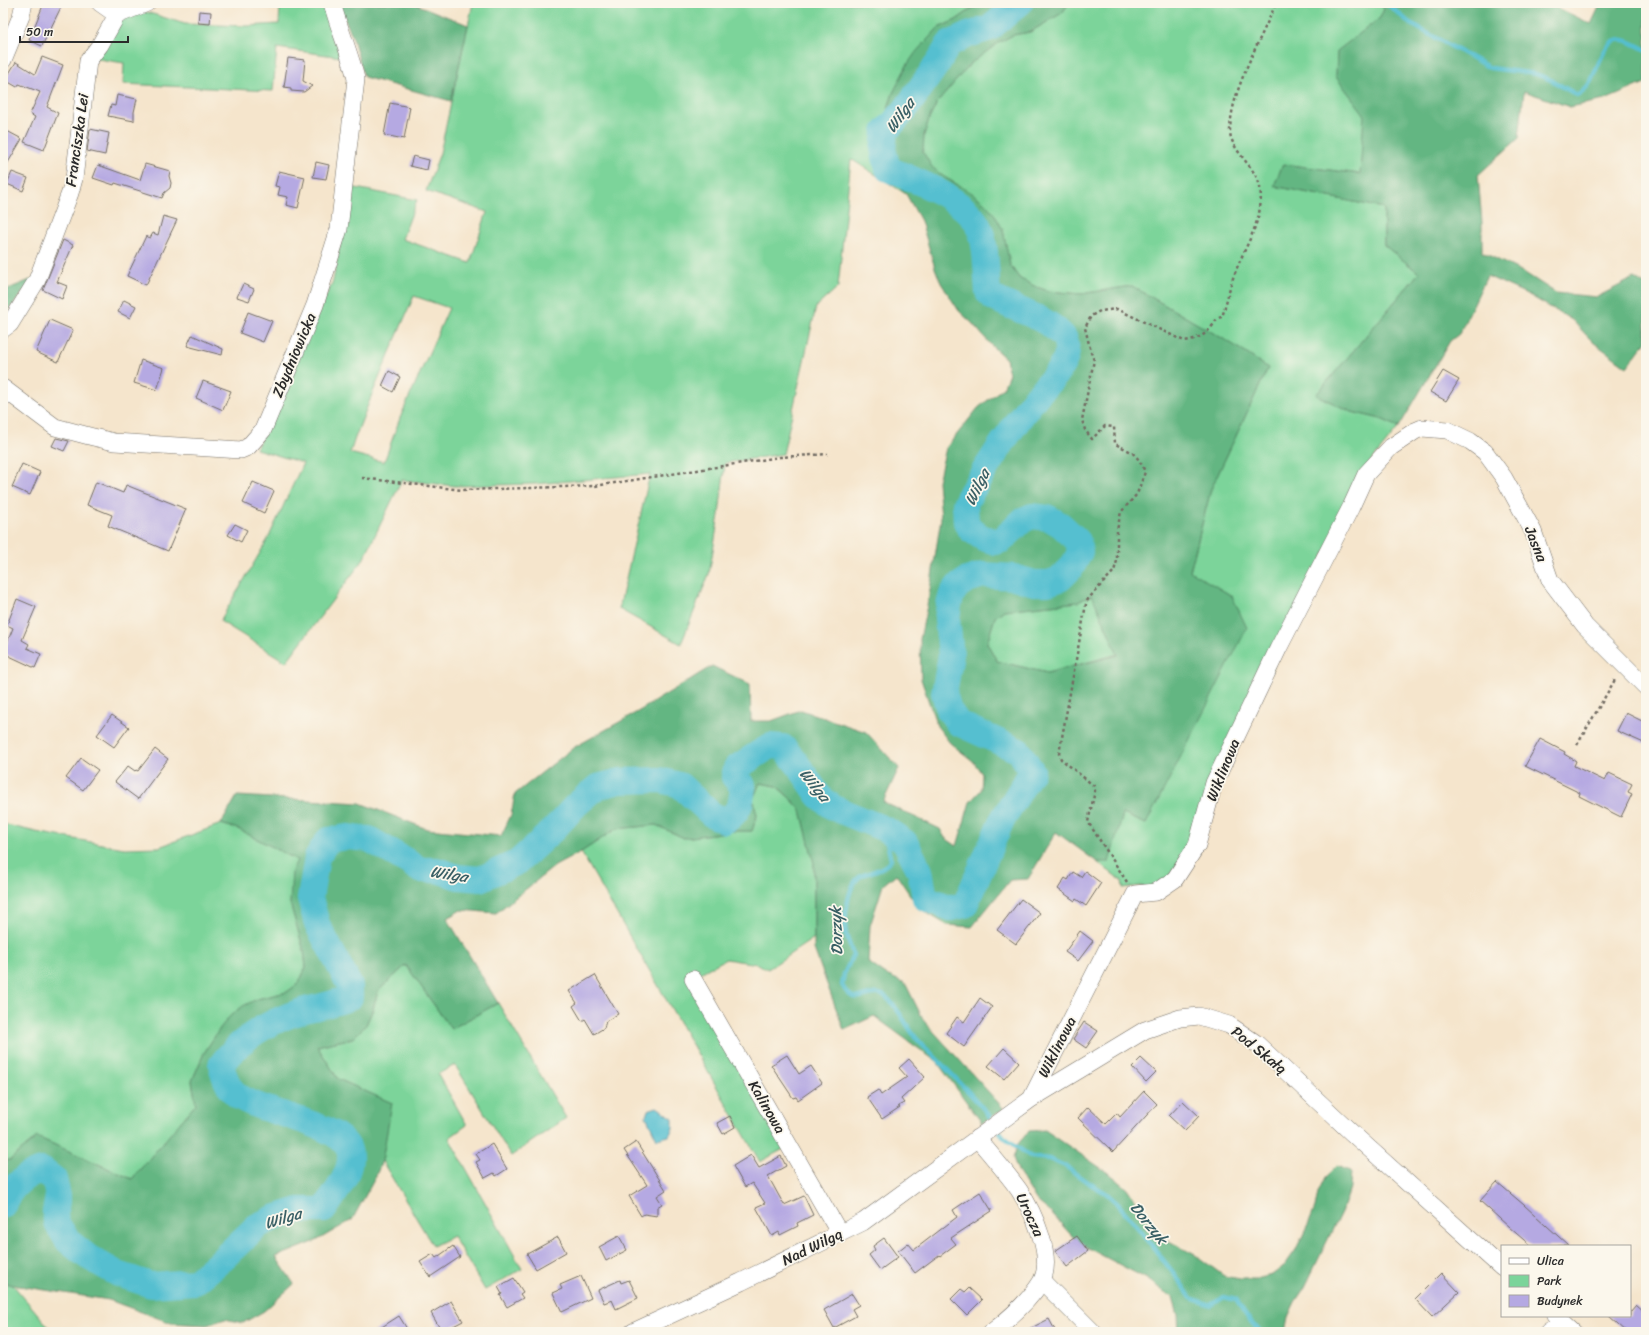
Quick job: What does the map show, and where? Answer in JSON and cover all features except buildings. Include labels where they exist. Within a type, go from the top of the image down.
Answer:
[{"type":"street","points":[[3,60],[21,16],[24,3]]},
{"type":"street","points":[[100,3],[117,15],[147,3]]},
{"type":"street","name":"Zbydniowicka","points":[[3,388],[55,426],[114,442],[241,450],[248,447],[263,430],[315,305],[339,229],[356,79],[352,60],[335,16],[332,3]]},
{"type":"street","name":"Franciszka Lei","points":[[3,329],[10,324],[37,280],[70,192],[74,179],[88,61],[100,45],[117,15]]},
{"type":"street","name":"Jasna","points":[[1415,431],[1422,428],[1446,430],[1470,441],[1485,452],[1504,478],[1533,531],[1550,580],[1585,626],[1646,687]]},
{"type":"street","name":"Wiklinowa","points":[[1031,1099],[1135,894],[1156,892],[1175,879],[1197,845],[1214,783],[1278,649],[1351,508],[1366,474],[1391,447],[1415,431]]},
{"type":"street","name":"Kalinowa","points":[[693,979],[840,1234]]},
{"type":"street","name":"Pod Skałą","points":[[977,1138],[1031,1099],[1145,1030],[1180,1018],[1199,1016],[1229,1024],[1256,1044],[1501,1267]]},
{"type":"street","name":"Nad Wilgą","points":[[633,1332],[741,1282],[863,1222],[977,1138]]},
{"type":"street","name":"Urocza","points":[[977,1138],[1020,1191],[1040,1231],[1046,1260],[1042,1281],[1025,1302],[992,1332]]},
{"type":"street","points":[[1042,1281],[1093,1332]]},
{"type":"street","points":[[1548,1332],[1563,1323]]},
{"type":"path","points":[[1135,894],[1088,822],[1095,791],[1094,786],[1061,759],[1059,754],[1086,604],[1088,599],[1114,571],[1117,561],[1116,530],[1121,512],[1137,494],[1145,472],[1141,462],[1133,452],[1115,444],[1114,427],[1105,426],[1092,439],[1086,430],[1082,420],[1094,360],[1085,328],[1091,316],[1100,311],[1117,309],[1184,341],[1196,340],[1204,334],[1218,318],[1222,317],[1234,273],[1251,239],[1260,211],[1260,186],[1247,162],[1234,144],[1230,132],[1234,104],[1246,69],[1276,3]]},
{"type":"path","points":[[362,478],[462,490],[595,486],[780,457],[828,454]]},
{"type":"path","points":[[1577,745],[1624,665]]},
{"type":"green space","points":[[337,3],[413,3],[468,25],[451,101],[364,77],[352,35]]},
{"type":"green space","points":[[473,3],[980,3],[956,20],[938,28],[893,93],[878,138],[886,170],[906,194],[851,159],[838,287],[816,307],[783,454],[725,463],[719,515],[709,574],[681,644],[619,609],[650,474],[535,484],[455,486],[402,480],[363,560],[286,662],[220,621],[268,539],[303,463],[256,449],[333,281],[351,187],[417,200],[402,239],[470,263],[487,212],[426,191],[440,153]],"holes":[[[414,296],[449,308],[400,418],[384,462],[350,453],[373,392]]]},
{"type":"green space","points":[[980,3],[1069,3],[1062,13],[1030,32],[1013,35],[998,43],[970,64],[937,103],[929,119],[924,135],[923,152],[932,167],[944,177],[972,193],[985,203],[995,215],[1003,230],[1010,265],[1019,278],[1048,291],[1081,294],[1132,286],[1232,344],[1268,368],[1211,489],[1190,571],[1232,596],[1247,628],[1146,824],[1123,814],[1109,862],[1097,862],[1056,832],[1028,879],[1010,880],[972,927],[947,925],[930,915],[914,901],[896,874],[883,885],[870,926],[868,962],[886,975],[905,983],[924,1021],[1004,1109],[982,1123],[937,1062],[874,1016],[844,1030],[814,949],[814,863],[801,810],[777,786],[760,783],[753,799],[757,815],[752,831],[734,831],[684,838],[656,825],[616,829],[581,852],[555,866],[496,913],[461,910],[447,918],[498,1003],[451,1029],[406,965],[378,991],[373,1009],[366,1025],[353,1038],[317,1046],[338,1079],[392,1103],[382,1161],[375,1178],[352,1220],[316,1241],[276,1257],[294,1284],[264,1311],[243,1323],[225,1319],[207,1325],[171,1323],[109,1300],[13,1285],[3,1282],[3,1161],[10,1160],[37,1137],[132,1179],[196,1104],[192,1081],[204,1053],[221,1027],[231,1015],[243,1006],[257,999],[287,992],[299,983],[306,967],[304,951],[290,903],[292,871],[297,860],[238,829],[221,824],[237,796],[360,803],[427,829],[501,836],[511,815],[515,794],[573,748],[639,711],[712,666],[750,684],[751,721],[771,721],[801,710],[866,732],[899,768],[883,802],[940,829],[945,838],[957,846],[970,802],[981,790],[982,774],[973,761],[950,743],[937,726],[921,679],[920,639],[929,596],[941,518],[938,481],[946,448],[978,408],[1003,388],[1009,374],[1006,359],[959,311],[941,283],[921,221],[906,194],[886,170],[878,155],[878,139],[893,93],[907,65],[916,52],[938,28],[956,20]],"holes":[[[1092,595],[1118,655],[1047,673],[997,661],[987,643],[995,617],[1004,610],[1078,602]]]},
{"type":"green space","points":[[1069,3],[1379,3],[1384,9],[1380,18],[1337,52],[1336,77],[1365,114],[1360,174],[1283,164],[1274,186],[1384,208],[1384,245],[1419,273],[1316,395],[1352,412],[1381,419],[1399,427],[1361,474],[1190,846],[1167,879],[1151,888],[1141,886],[1123,888],[1122,881],[1097,862],[1109,861],[1123,814],[1146,824],[1232,596],[1190,572],[1211,489],[1268,368],[1232,344],[1132,286],[1081,294],[1048,291],[1019,278],[1010,265],[1003,230],[972,193],[944,177],[932,168],[923,152],[924,135],[929,119],[937,103],[970,64],[998,43],[1013,35],[1030,32],[1062,13]]},
{"type":"green space","points":[[1379,3],[1548,3],[1591,24],[1601,3],[1646,3],[1646,84],[1645,83],[1605,100],[1570,107],[1524,91],[1519,138],[1478,175],[1482,223],[1482,252],[1525,273],[1556,293],[1597,297],[1634,278],[1646,286],[1646,341],[1627,367],[1593,342],[1572,320],[1529,295],[1487,276],[1459,334],[1450,341],[1399,427],[1381,419],[1352,412],[1316,395],[1419,273],[1384,245],[1384,208],[1274,186],[1283,164],[1360,174],[1364,114],[1336,77],[1337,51],[1380,18],[1384,9]]},
{"type":"green space","points":[[280,4],[326,6],[348,58],[277,48],[273,91],[123,84],[124,63],[92,58],[122,15],[140,10],[185,24],[247,26],[279,24]]},
{"type":"green space","points":[[35,278],[3,317],[3,291]]},
{"type":"green space","points":[[1092,595],[1118,654],[1047,673],[997,661],[987,643],[995,617],[1004,610],[1078,602]]},
{"type":"green space","points":[[760,783],[776,786],[801,810],[814,863],[814,938],[768,969],[757,964],[726,959],[689,979],[787,1147],[760,1162],[581,852],[616,829],[656,825],[684,838],[734,831],[752,831],[757,816],[753,799]]},
{"type":"green space","points":[[3,824],[36,832],[124,848],[159,847],[221,824],[238,829],[297,860],[290,903],[304,951],[306,967],[299,983],[287,992],[257,999],[221,1027],[204,1053],[192,1081],[196,1104],[132,1179],[37,1137],[10,1160],[3,1161]]},
{"type":"green space","points":[[406,965],[451,1029],[498,1003],[566,1118],[511,1156],[455,1065],[438,1074],[467,1125],[449,1138],[522,1269],[485,1290],[453,1236],[433,1246],[382,1161],[391,1103],[338,1079],[317,1046],[353,1038],[366,1025],[373,1009],[378,991]]},
{"type":"green space","points":[[1045,1130],[1114,1177],[1127,1188],[1155,1230],[1167,1240],[1197,1256],[1224,1276],[1240,1279],[1256,1279],[1272,1275],[1285,1265],[1295,1251],[1309,1223],[1315,1208],[1318,1192],[1325,1177],[1336,1166],[1351,1171],[1350,1188],[1344,1206],[1305,1287],[1295,1302],[1288,1317],[1285,1332],[1179,1332],[1178,1315],[1173,1298],[1147,1279],[1086,1247],[1073,1237],[1050,1212],[1037,1201],[1019,1173],[1013,1158],[1018,1144],[1029,1131]]},
{"type":"green space","points":[[3,1282],[13,1285],[53,1332],[3,1332]]},
{"type":"water","points":[[657,1107],[673,1118],[673,1128],[669,1136],[657,1139],[646,1116],[648,1110]]},
{"type":"waterway","name":"Wilga","points":[[3,1205],[10,1193],[24,1178],[42,1170],[54,1179],[58,1196],[55,1212],[56,1222],[68,1241],[88,1257],[118,1274],[151,1285],[195,1282],[217,1264],[257,1226],[274,1218],[299,1210],[324,1210],[342,1182],[349,1165],[349,1150],[343,1141],[316,1126],[264,1108],[238,1096],[229,1086],[221,1065],[238,1046],[269,1024],[293,1014],[350,997],[350,986],[317,924],[310,898],[317,857],[328,840],[347,837],[369,839],[420,870],[437,870],[458,877],[480,879],[518,862],[554,829],[576,805],[597,787],[620,781],[660,780],[680,785],[711,814],[725,821],[734,814],[741,802],[743,786],[734,777],[736,768],[770,746],[783,747],[796,762],[820,797],[834,808],[887,830],[905,842],[920,871],[925,898],[951,908],[965,905],[1001,822],[1032,771],[1019,751],[958,723],[949,710],[944,693],[951,655],[947,619],[952,594],[958,586],[967,580],[983,575],[1014,577],[1034,583],[1048,583],[1060,579],[1072,567],[1080,552],[1078,541],[1061,525],[1049,518],[1032,516],[1023,520],[1002,540],[996,542],[983,538],[971,530],[966,522],[965,504],[983,472],[1014,426],[1035,397],[1060,369],[1066,357],[1067,348],[1063,336],[1053,327],[1037,317],[992,297],[988,292],[986,258],[981,232],[971,215],[961,206],[938,191],[888,169],[883,149],[885,132],[905,110],[938,63],[949,44],[968,35],[990,28],[1020,3]]},
{"type":"waterway","points":[[1386,3],[1411,24],[1490,68],[1536,74],[1551,80],[1577,95],[1589,84],[1602,56],[1611,43],[1616,40],[1623,40],[1646,50]]},
{"type":"waterway","name":"Dorzyk","points":[[887,830],[887,843],[891,860],[885,866],[861,876],[852,886],[846,912],[845,928],[853,955],[844,974],[842,985],[847,993],[853,997],[880,994],[891,1001],[917,1039],[963,1086],[990,1117]]},
{"type":"waterway","name":"Dorzyk","points":[[1000,1132],[1004,1137],[1031,1157],[1049,1159],[1065,1166],[1087,1182],[1106,1193],[1118,1204],[1139,1229],[1191,1298],[1211,1305],[1224,1297],[1236,1300],[1252,1324],[1262,1332]]}]
